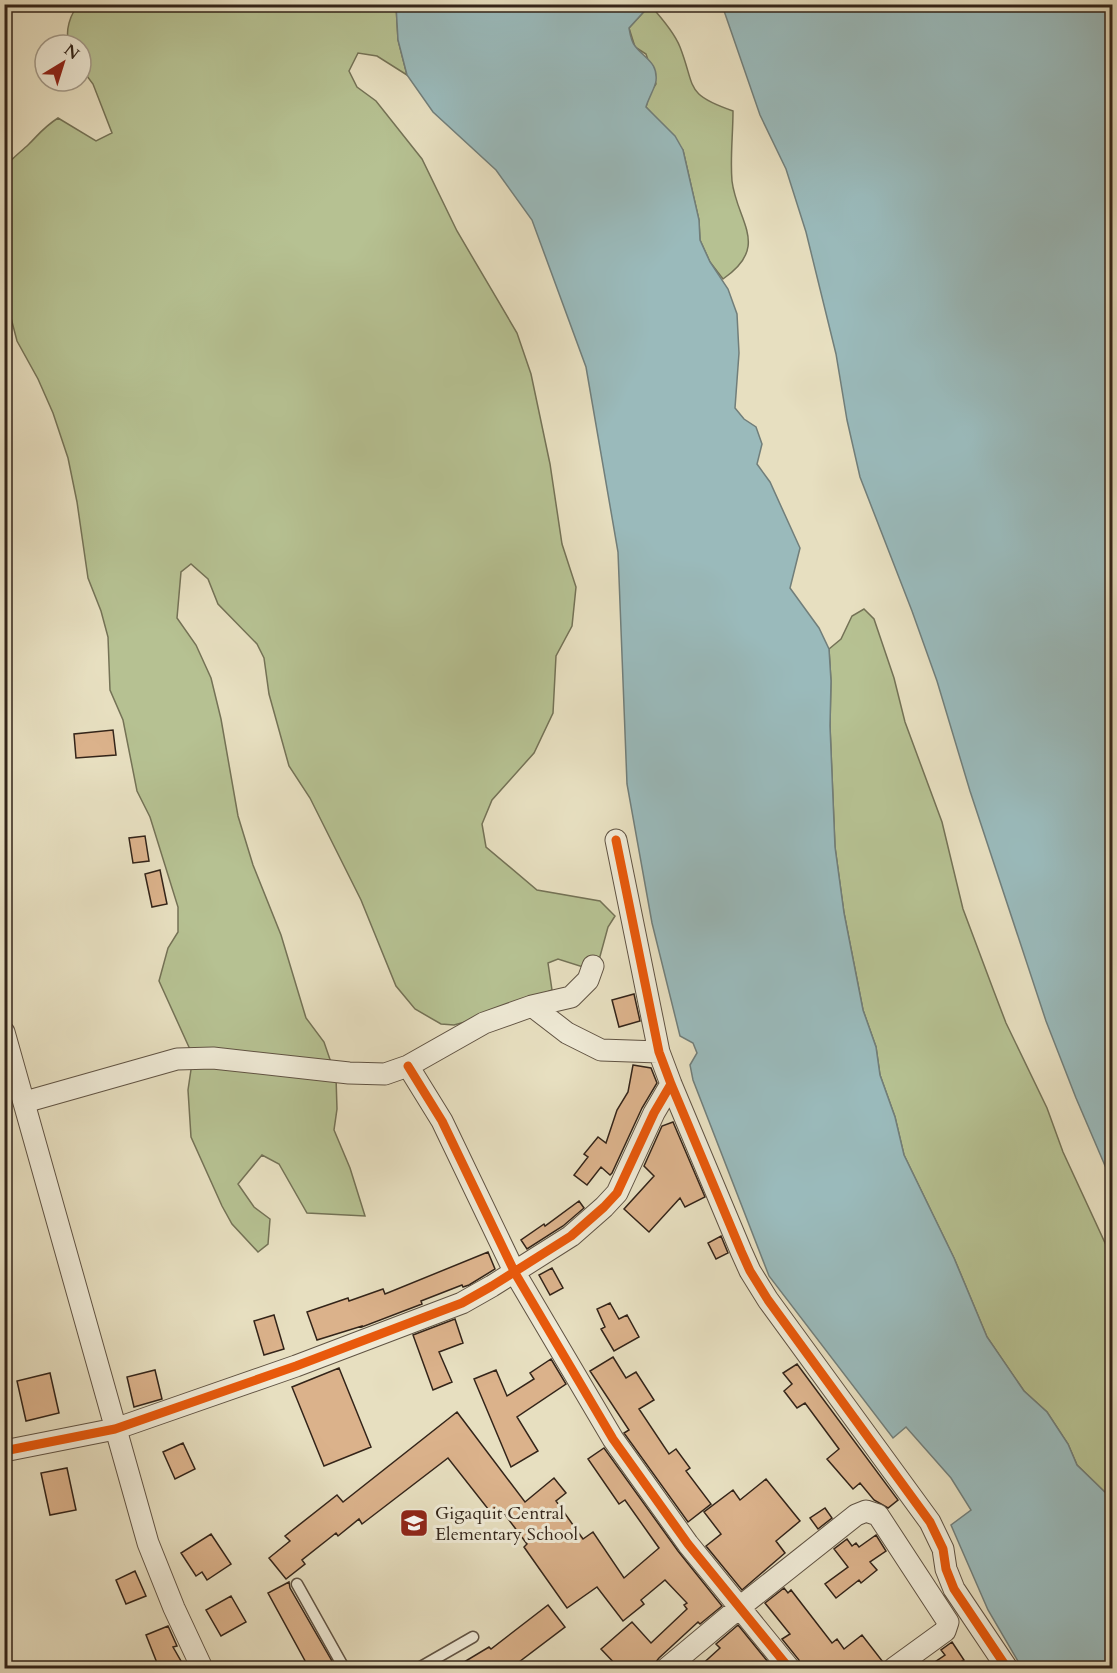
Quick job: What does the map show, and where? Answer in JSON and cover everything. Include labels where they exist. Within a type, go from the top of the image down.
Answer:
[{"type":"street","points":[[616,840],[659,1052],[750,1271],[768,1300],[930,1522],[943,1549],[946,1569],[954,1589],[1007,1668]]},
{"type":"street","points":[[25,1102],[177,1059],[213,1058],[321,1070],[385,1074],[408,1066],[484,1023],[532,1006],[571,997],[588,980],[593,966]]},
{"type":"street","points":[[532,1006],[567,1033],[601,1050],[659,1052]]},
{"type":"street","points":[[4,1032],[148,1543],[174,1608],[202,1668]]},
{"type":"street","points":[[408,1066],[442,1122],[515,1273],[613,1439],[688,1544],[789,1668]]},
{"type":"street","points":[[4,1451],[115,1429],[296,1366],[462,1303],[515,1273],[571,1236],[604,1207],[617,1193],[654,1113],[671,1084]]},
{"type":"street","points":[[667,1668],[856,1515],[866,1511],[874,1513],[898,1545],[948,1622],[945,1631],[894,1668]]},
{"type":"lane","points":[[297,1584],[344,1668]]},
{"type":"lane","points":[[419,1668],[473,1637]]},
{"type":"green space","points":[[80,5],[396,5],[398,40],[407,75],[377,56],[358,53],[349,71],[357,87],[376,101],[422,159],[457,231],[517,333],[531,374],[550,464],[562,544],[576,587],[572,626],[556,656],[553,713],[534,753],[492,800],[482,824],[486,847],[537,890],[600,901],[615,916],[608,927],[599,960],[583,967],[558,959],[548,963],[552,990],[498,1013],[454,1025],[441,1024],[415,1009],[396,986],[361,900],[310,798],[289,766],[269,694],[264,658],[257,644],[218,604],[208,579],[191,564],[181,572],[177,618],[196,645],[211,678],[221,719],[238,816],[253,865],[281,935],[306,1018],[324,1042],[336,1077],[337,1109],[334,1130],[350,1168],[365,1216],[307,1213],[279,1164],[262,1155],[238,1184],[254,1207],[270,1219],[268,1244],[258,1252],[232,1224],[191,1137],[188,1090],[193,1056],[159,981],[168,948],[178,932],[178,907],[150,817],[137,791],[123,720],[110,690],[108,637],[88,578],[68,458],[53,413],[17,341],[5,295],[4,169],[42,130],[58,118],[96,141],[112,133],[93,84],[93,33],[68,33],[69,23],[76,8]]},
{"type":"green space","points":[[650,5],[678,42],[694,88],[706,100],[733,111],[732,181],[748,244],[745,256],[737,267],[723,279],[710,262],[700,240],[699,220],[683,150],[646,107],[649,95],[656,84],[646,54],[635,47],[629,28]]},
{"type":"green space","points":[[864,609],[874,619],[894,678],[905,722],[942,822],[963,909],[993,989],[1006,1023],[1047,1108],[1063,1152],[1112,1258],[1112,1499],[1077,1465],[1068,1444],[1047,1412],[1024,1391],[987,1337],[954,1258],[904,1155],[895,1117],[880,1075],[876,1047],[863,1010],[844,913],[835,847],[830,726],[829,649],[841,639],[852,616]]},
{"type":"water","points":[[396,5],[650,5],[629,28],[634,44],[655,69],[655,84],[646,107],[675,136],[683,150],[699,220],[700,240],[710,262],[728,289],[737,314],[739,353],[735,408],[744,419],[756,427],[762,444],[757,464],[770,482],[800,548],[790,588],[819,628],[829,649],[835,847],[844,913],[863,1010],[876,1047],[880,1075],[895,1117],[904,1155],[954,1258],[987,1337],[1024,1391],[1047,1412],[1068,1444],[1077,1465],[1112,1499],[1112,1668],[1022,1668],[988,1610],[951,1525],[971,1510],[951,1478],[906,1427],[893,1438],[769,1276],[693,1080],[690,1065],[697,1053],[693,1043],[680,1036],[652,923],[627,784],[618,552],[586,367],[532,220],[496,170],[433,112],[407,75],[398,40]]},
{"type":"water","points":[[722,5],[1112,5],[1112,1182],[1046,1021],[970,791],[937,681],[860,477],[847,420],[836,354],[806,232],[786,169],[760,115]]},
{"type":"building","points":[[113,730],[116,755],[76,758],[74,734]]},
{"type":"building","points":[[145,836],[149,861],[133,863],[129,838]]},
{"type":"building","points":[[160,870],[167,904],[152,907],[145,874]]},
{"type":"building","points":[[634,994],[640,1021],[619,1027],[612,1000]]},
{"type":"building","points":[[633,1065],[651,1068],[657,1083],[642,1108],[612,1173],[610,1175],[601,1167],[587,1185],[574,1175],[588,1157],[584,1154],[598,1137],[606,1143],[617,1110],[628,1092]]},
{"type":"building","points":[[673,1122],[705,1197],[685,1207],[680,1198],[649,1232],[624,1209],[654,1176],[644,1166],[662,1126]]},
{"type":"building","points":[[579,1201],[584,1208],[563,1226],[527,1249],[521,1240]]},
{"type":"building","points":[[721,1236],[728,1253],[716,1259],[708,1243]]},
{"type":"building","points":[[488,1252],[495,1269],[469,1285],[463,1287],[462,1285],[421,1301],[422,1304],[362,1327],[317,1340],[307,1312],[383,1289],[385,1294]]},
{"type":"building","points":[[552,1268],[563,1288],[550,1295],[539,1275]]},
{"type":"building","points":[[610,1303],[619,1319],[627,1315],[639,1337],[614,1351],[601,1329],[605,1327],[597,1309]]},
{"type":"building","points":[[274,1315],[284,1349],[264,1355],[254,1321]]},
{"type":"building","points":[[455,1319],[463,1343],[439,1352],[452,1382],[433,1390],[413,1335]]},
{"type":"building","points":[[613,1357],[626,1378],[636,1372],[654,1400],[639,1409],[669,1454],[676,1449],[690,1468],[686,1471],[711,1504],[688,1522],[624,1433],[629,1430],[590,1371]]},
{"type":"building","points":[[551,1359],[566,1384],[517,1417],[538,1451],[511,1467],[474,1379],[496,1370],[507,1396],[534,1379],[530,1373]]},
{"type":"building","points":[[797,1364],[898,1500],[888,1508],[874,1500],[860,1483],[853,1489],[827,1459],[839,1449],[805,1403],[797,1408],[784,1391],[792,1384],[783,1373]]},
{"type":"building","points":[[339,1368],[371,1447],[324,1466],[292,1387]]},
{"type":"building","points":[[155,1370],[162,1399],[134,1407],[127,1377]]},
{"type":"building","points":[[50,1373],[59,1413],[26,1421],[17,1381]]},
{"type":"building","points":[[457,1412],[525,1502],[554,1478],[566,1493],[556,1501],[583,1539],[593,1532],[624,1578],[659,1548],[625,1500],[619,1504],[588,1459],[604,1448],[678,1551],[722,1606],[700,1624],[698,1622],[651,1668],[619,1668],[601,1649],[632,1622],[651,1643],[687,1609],[684,1605],[687,1603],[665,1580],[641,1600],[644,1604],[623,1621],[597,1587],[567,1608],[524,1547],[527,1544],[500,1508],[492,1514],[448,1458],[362,1524],[359,1519],[338,1536],[336,1533],[302,1560],[305,1564],[286,1579],[269,1558],[290,1541],[285,1536],[337,1495],[343,1502]]},
{"type":"building","points":[[183,1443],[195,1469],[175,1479],[163,1452]]},
{"type":"building","points":[[67,1468],[76,1510],[50,1515],[41,1473]]},
{"type":"building","points":[[766,1479],[800,1521],[776,1541],[785,1553],[742,1590],[706,1546],[721,1534],[704,1512],[733,1490],[740,1500]]},
{"type":"building","points":[[825,1508],[832,1518],[818,1529],[810,1518]]},
{"type":"building","points":[[211,1534],[231,1564],[207,1580],[202,1572],[196,1576],[181,1553]]},
{"type":"building","points":[[876,1535],[886,1551],[870,1562],[877,1570],[861,1583],[859,1580],[836,1598],[825,1584],[848,1567],[834,1549],[847,1539],[852,1546],[856,1543],[859,1547]]},
{"type":"building","points":[[135,1571],[146,1596],[126,1604],[116,1580]]},
{"type":"building","points":[[289,1582],[290,1588],[336,1668],[309,1668],[268,1593]]},
{"type":"building","points":[[784,1588],[788,1593],[791,1590],[832,1643],[837,1639],[844,1649],[862,1635],[883,1662],[882,1664],[876,1668],[801,1668],[799,1660],[782,1639],[790,1634],[765,1603]]},
{"type":"building","points":[[231,1596],[246,1622],[221,1636],[206,1610]]},
{"type":"building","points":[[548,1605],[565,1627],[511,1668],[454,1668],[489,1647],[491,1649]]},
{"type":"building","points":[[738,1625],[773,1668],[698,1668],[720,1648],[716,1644]]},
{"type":"building","points":[[168,1626],[177,1646],[173,1647],[185,1668],[159,1668],[146,1635]]},
{"type":"building","points":[[952,1642],[964,1660],[951,1668],[926,1668],[945,1655],[941,1650]]},
{"type":"cycle path","points":[[616,840],[659,1052],[750,1271],[768,1300],[930,1522],[943,1549],[946,1569],[954,1589],[1007,1668]]},
{"type":"cycle path","points":[[408,1066],[442,1121],[515,1273],[613,1439],[688,1544],[789,1668]]},
{"type":"cycle path","points":[[4,1451],[115,1429],[296,1366],[462,1303],[571,1236],[604,1207],[617,1193],[654,1113],[671,1084]]},
{"type":"place","name":"Gigaquit Central Elementary School","points":[[414,1523]]}]
